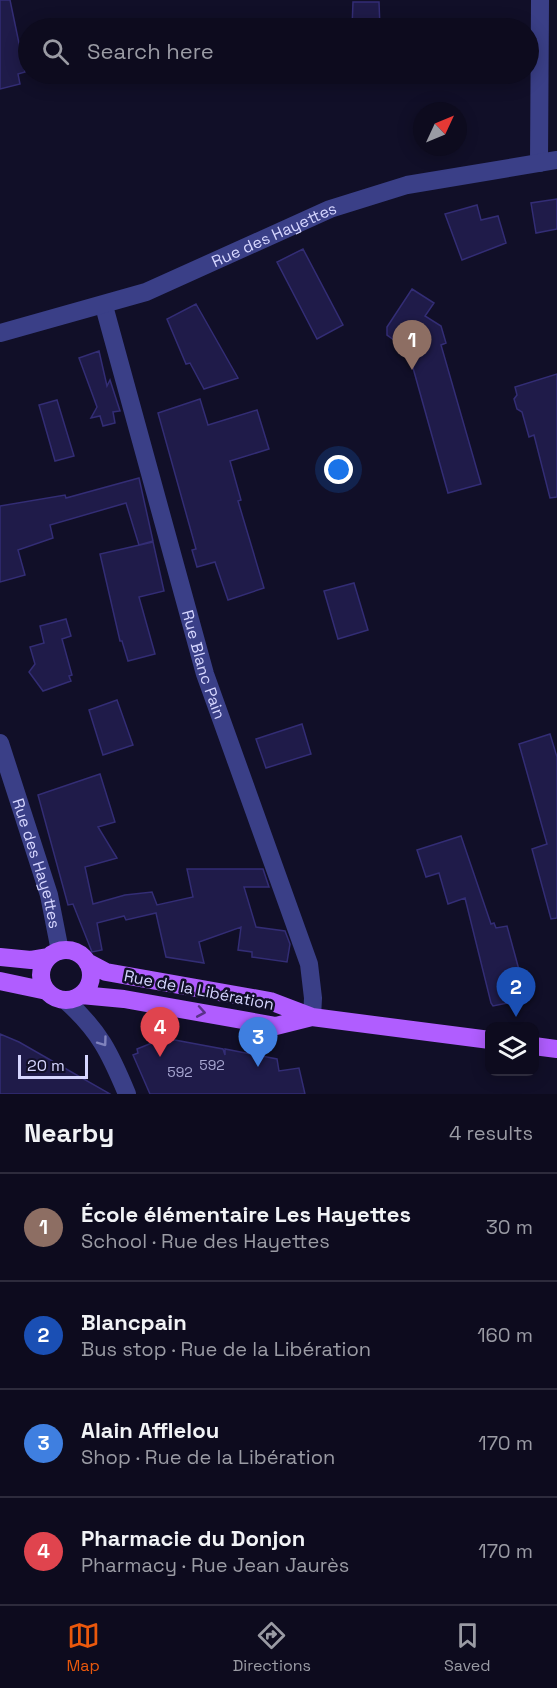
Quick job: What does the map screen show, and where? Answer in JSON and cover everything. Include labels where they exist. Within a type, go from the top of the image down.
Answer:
[{"type":"main road","points":[[0,957],[31,960],[73,951],[87,962],[90,980],[73,998],[0,981]]},
{"type":"main road","points":[[47,991],[41,974],[55,954]]},
{"type":"main road","name":"Rue de la Libération","points":[[87,962],[106,972],[270,1001],[312,1017],[485,1039]]},
{"type":"main road","name":"Rue de la Libération","points":[[73,998],[105,996],[276,1026],[312,1017]]},
{"type":"main road","points":[[539,1047],[557,1049]]},
{"type":"street","points":[[540,0],[548,161]]},
{"type":"street","name":"Rue des Hayettes","points":[[0,333],[104,306],[146,292],[330,209],[407,185],[548,161]]},
{"type":"street","name":"Rue Blanc Pain","points":[[104,306],[205,674],[309,964],[313,998],[312,1017]]},
{"type":"street","name":"Rue des Hayettes","points":[[0,743],[49,894],[55,954]]},
{"type":"street","points":[[73,998],[108,1050],[126,1094]]},
{"type":"building","points":[[0,0],[10,0],[18,38],[18,84],[20,84],[0,89]]},
{"type":"building","points":[[353,2],[379,2],[380,18],[352,18]]},
{"type":"building","points":[[557,199],[557,229],[536,233],[531,203]]},
{"type":"building","points":[[477,205],[481,220],[498,216],[506,243],[462,260],[445,214]]},
{"type":"building","points":[[303,249],[343,325],[317,339],[277,262]]},
{"type":"building","points":[[412,289],[434,303],[425,316],[441,326],[446,343],[441,345],[481,484],[448,493],[408,350],[387,335],[387,327]]},
{"type":"building","points":[[196,304],[238,378],[204,389],[190,363],[186,364],[167,319]]},
{"type":"building","points":[[99,351],[107,386],[110,380],[120,411],[113,412],[115,423],[103,426],[100,416],[91,418],[97,407],[79,358]]},
{"type":"building","points":[[557,374],[557,497],[550,498],[534,435],[529,437],[522,412],[517,409],[514,399],[517,395],[515,387]]},
{"type":"building","points":[[200,399],[208,425],[257,410],[269,449],[230,461],[241,500],[238,501],[264,588],[228,600],[215,562],[197,567],[192,550],[196,549],[158,413]]},
{"type":"building","points":[[57,400],[74,456],[55,461],[39,405]]},
{"type":"building","points":[[139,478],[153,541],[139,545],[126,503],[50,525],[53,538],[18,550],[25,575],[0,582],[0,506],[65,495],[66,498]]},
{"type":"building","points":[[153,542],[164,591],[139,597],[155,654],[128,661],[122,641],[120,641],[100,554]]},
{"type":"building","points":[[354,583],[368,630],[338,639],[324,591]]},
{"type":"building","points":[[66,619],[71,636],[62,639],[72,675],[69,676],[71,681],[43,691],[29,672],[35,664],[30,647],[44,643],[40,626]]},
{"type":"building","points":[[117,700],[133,745],[103,755],[89,710]]},
{"type":"building","points":[[302,724],[311,754],[266,768],[256,739]]},
{"type":"building","points":[[550,734],[557,757],[557,918],[551,919],[532,849],[547,844],[519,744]]},
{"type":"building","points":[[100,774],[115,822],[98,827],[117,858],[85,867],[93,904],[125,895],[152,892],[157,905],[193,897],[187,869],[263,869],[269,887],[244,887],[256,927],[285,931],[290,944],[287,962],[252,957],[252,952],[238,950],[241,927],[199,942],[204,963],[166,957],[156,913],[126,920],[124,916],[97,923],[102,950],[92,952],[73,904],[68,905],[38,795]]},
{"type":"building","points":[[461,836],[491,924],[494,923],[496,928],[507,926],[527,999],[493,1006],[465,898],[448,904],[439,873],[426,877],[417,850]]},
{"type":"building","points":[[0,1034],[19,1042],[110,1094],[0,1094]]},
{"type":"building","points":[[164,1038],[223,1049],[225,1055],[225,1049],[277,1059],[279,1071],[299,1068],[305,1094],[150,1094],[133,1055],[138,1053],[137,1049]]},
{"type":"place","name":"École élémentaire Les Hayettes","points":[[412,370]]},
{"type":"place","name":"Blancpain","points":[[516,1017]]},
{"type":"place","name":"Pharmacie du Donjon","points":[[160,1057]]},
{"type":"place","name":"Alain Afflelou","points":[[258,1067]]}]
